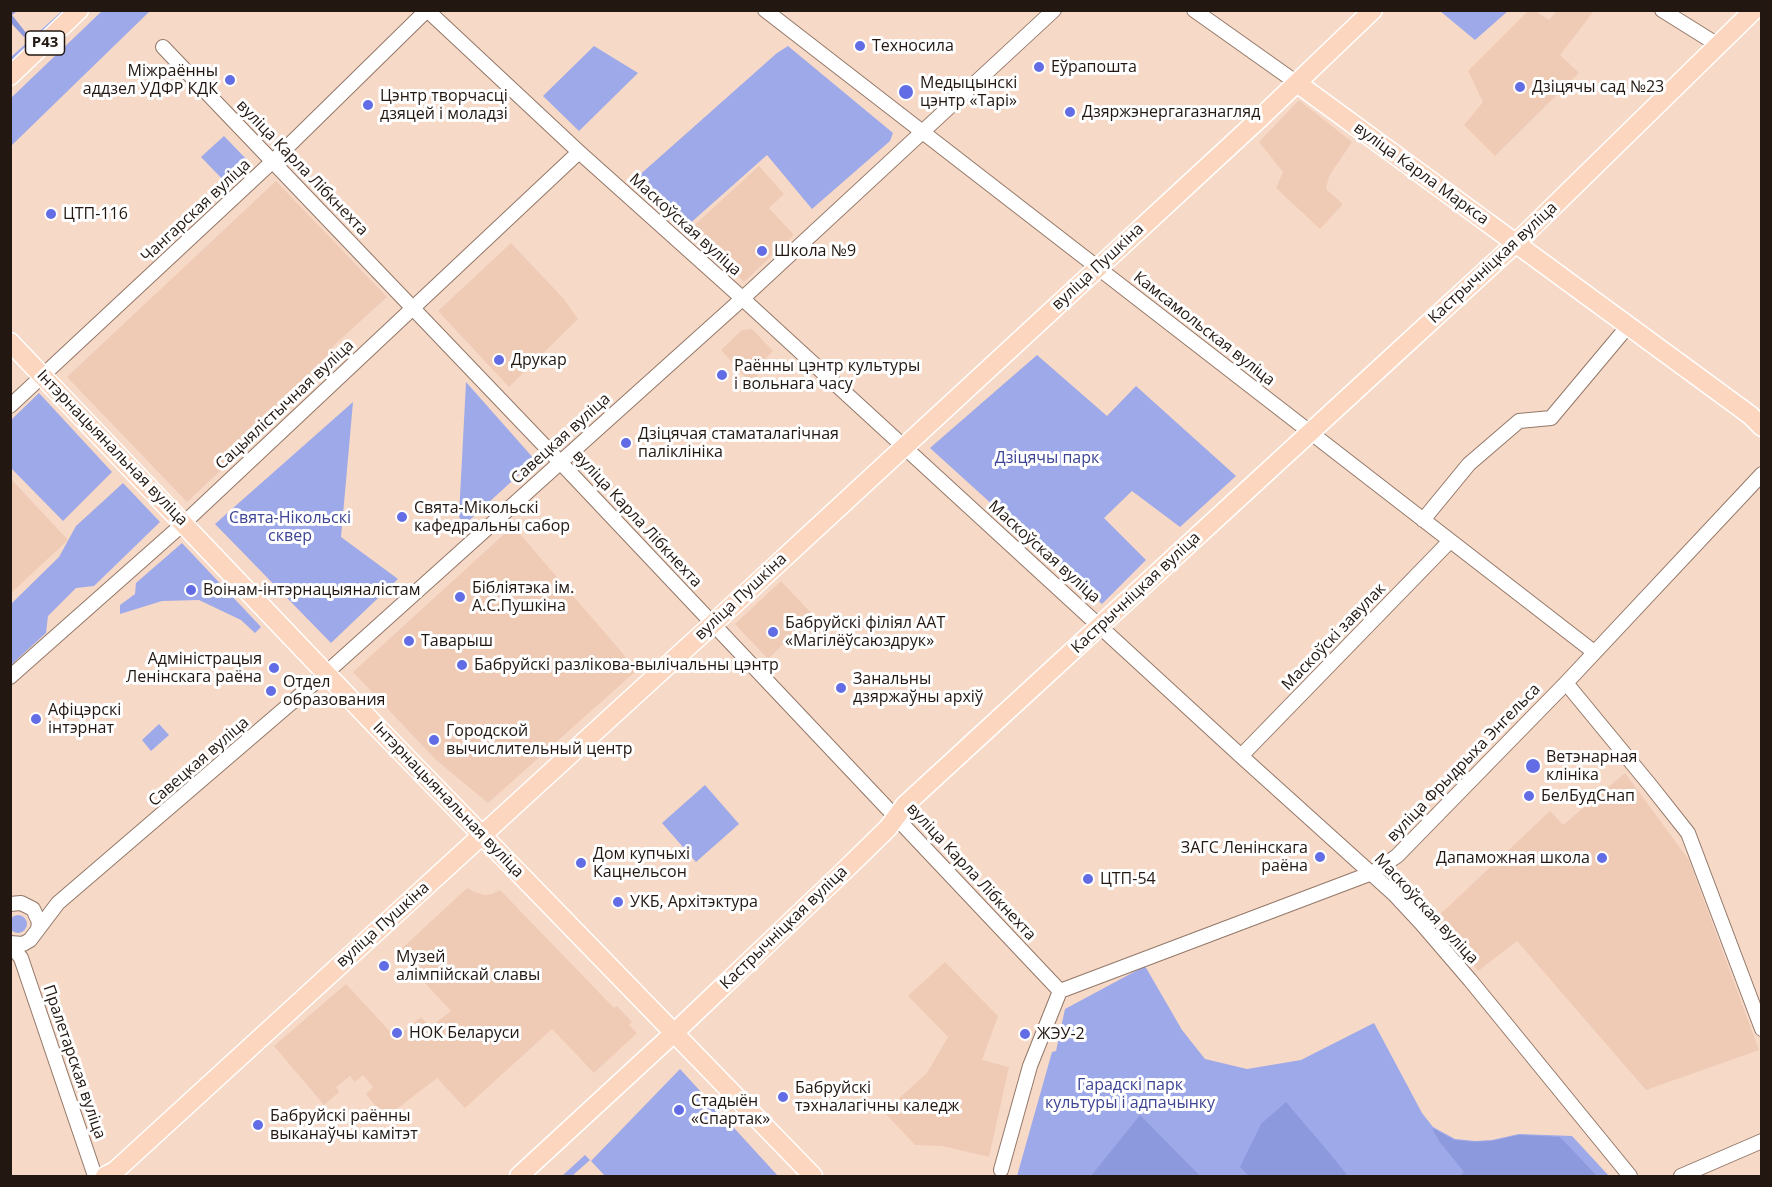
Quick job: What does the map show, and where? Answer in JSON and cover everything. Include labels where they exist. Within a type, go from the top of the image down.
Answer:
[{"type":"main road","name":"Р43","points":[[10,76],[79,10]]},
{"type":"main road","name":"вуліца Пушкіна","points":[[105,1176],[115,1171],[713,623],[1373,10]]},
{"type":"main road","name":"Кастрычніцкая вуліца","points":[[519,1176],[674,1033],[888,828],[912,799],[1516,243],[1754,10]]},
{"type":"main road","name":"вуліца Карла Маркса","points":[[1297,83],[1750,415],[1761,427]]},
{"type":"main road","name":"Інтэрнацыянальная вуліца","points":[[10,342],[481,835],[813,1176]]},
{"type":"street","name":"Маскоўская вуліца","points":[[427,10],[579,152],[1372,873],[1421,923],[1630,1176]]},
{"type":"street","name":"Чангарская вуліца","points":[[10,406],[273,161],[427,10]]},
{"type":"street","name":"Камсамольская вуліца","points":[[765,10],[1594,652]]},
{"type":"street","name":"Савецкая вуліца","points":[[34,935],[55,906],[326,673],[742,298],[1054,10]]},
{"type":"street","name":"вуліца Карла Маркса","points":[[1194,10],[1297,83]]},
{"type":"street","points":[[1662,10],[1718,45]]},
{"type":"street","name":"вуліца Карла Лібкнехта","points":[[163,47],[713,623],[1060,991]]},
{"type":"street","name":"Сацыялістычная вуліца","points":[[10,677],[184,523],[579,152]]},
{"type":"street","points":[[1423,520],[1469,464],[1519,421],[1551,418],[1628,326]]},
{"type":"street","name":"вуліца Фрыдрыха Энгельса","points":[[1060,991],[1372,873],[1396,856],[1566,683],[1761,474]]},
{"type":"street","name":"Маскоўскі завулак","points":[[1241,756],[1450,541]]},
{"type":"street","points":[[1566,683],[1688,833],[1761,1029]]},
{"type":"street","points":[[16,903],[43,908],[55,906]]},
{"type":"street","points":[[16,903],[37,915],[34,935],[21,958]]},
{"type":"street","points":[[10,943],[23,944],[34,935]]},
{"type":"street","name":"Пралетарская вуліца","points":[[10,943],[21,958],[95,1176]]},
{"type":"street","points":[[1001,1170],[1030,1066],[1060,991]]},
{"type":"street","points":[[1681,1176],[1761,1141]]},
{"type":"shaded area","points":[[11,10],[17,11],[12,15],[27,34],[24,37],[11,23]]},
{"type":"shaded area","name":"Дзіцячы сад №23","points":[[1528,11],[1535,11],[1549,20],[1557,11],[1594,11],[1560,55],[1579,73],[1495,156],[1464,125],[1483,102],[1468,71]]},
{"type":"shaded area","points":[[1299,100],[1352,142],[1329,176],[1326,189],[1343,204],[1320,229],[1276,188],[1283,172],[1259,142]]},
{"type":"shaded area","points":[[759,166],[784,194],[769,208],[794,235],[744,282],[716,254],[688,231]]},
{"type":"shaded area","points":[[276,181],[387,297],[332,347],[341,358],[187,502],[67,377]]},
{"type":"shaded area","points":[[511,243],[563,298],[578,319],[509,387],[438,311]]},
{"type":"shaded area","points":[[752,329],[773,351],[760,364],[764,368],[758,374],[754,387],[721,350],[742,330]]},
{"type":"shaded area","points":[[11,479],[68,540],[11,593]]},
{"type":"shaded area","points":[[513,526],[637,670],[488,803],[435,759],[353,672]]},
{"type":"shaded area","points":[[781,581],[813,615],[768,659],[735,624]]},
{"type":"shaded area","points":[[1625,773],[1689,860],[1759,1050],[1646,1090],[1517,941],[1478,971],[1433,921],[1550,811],[1563,825]]},
{"type":"shaded area","points":[[467,888],[485,895],[500,890],[614,1008],[617,1006],[632,1022],[629,1025],[637,1033],[594,1073],[552,1029],[465,1108],[437,1078],[385,1118],[366,1094],[373,1087],[363,1075],[355,1082],[350,1076],[336,1087],[339,1092],[324,1105],[274,1046],[346,984],[396,1038],[421,1017],[430,1027],[451,1011],[397,953]]},
{"type":"shaded area","points":[[945,962],[998,1016],[982,1060],[1009,1067],[989,1157],[942,1146],[915,1145],[884,1112],[927,1073],[948,1037],[908,996]]},
{"type":"shaded area","points":[[1286,1102],[1348,1176],[1249,1176],[1240,1167],[1261,1124]]},
{"type":"shaded area","points":[[1140,1115],[1200,1176],[1091,1176]]},
{"type":"shaded area","points":[[1432,1128],[1454,1140],[1474,1142],[1519,1135],[1560,1137],[1597,1176],[1460,1176],[1464,1172],[1439,1141]]},
{"type":"green space","points":[[103,10],[150,11],[11,146],[11,98]]},
{"type":"green space","points":[[62,11],[79,11],[11,76],[10,58]]},
{"type":"green space","points":[[1440,11],[1508,11],[1475,40]]},
{"type":"green space","points":[[594,46],[638,73],[579,131],[543,96]]},
{"type":"green space","points":[[788,46],[893,133],[890,141],[812,209],[767,155],[687,226],[635,179],[777,53]]},
{"type":"green space","points":[[224,136],[249,162],[227,184],[201,157]]},
{"type":"green space","name":"Дзіцячы парк","points":[[1037,355],[1107,416],[1136,386],[1236,476],[1180,527],[1132,491],[1104,518],[1146,560],[1102,604],[930,448]]},
{"type":"green space","points":[[466,382],[535,460],[463,526],[459,516]]},
{"type":"green space","points":[[39,393],[112,472],[63,521],[11,468],[11,420]]},
{"type":"green space","name":"Свята-Нікольскі сквер","points":[[353,402],[341,537],[398,579],[331,643],[215,524]]},
{"type":"green space","points":[[123,483],[160,522],[94,586],[76,588],[48,616],[46,633],[11,665],[11,604],[59,557],[76,526]]},
{"type":"green space","points":[[182,543],[261,627],[255,633],[241,620],[199,600],[162,601],[120,614],[120,605],[135,594],[136,583]]},
{"type":"green space","points":[[159,724],[169,735],[151,751],[142,740]]},
{"type":"green space","points":[[705,785],[739,824],[696,862],[662,823]]},
{"type":"green space","points":[[18,915],[24,918],[27,924],[24,930],[18,933],[12,930],[9,924],[12,918]]},
{"type":"green space","name":"Гарадскі парк культуры і адпачынку","points":[[1145,966],[1182,1030],[1205,1059],[1247,1069],[1301,1060],[1374,1023],[1422,1113],[1433,1127],[1455,1139],[1475,1141],[1519,1134],[1572,1136],[1609,1176],[1017,1176],[1052,1052],[1056,1051],[1065,1009]]},
{"type":"green space","name":"Стадыён «Спартак»","points":[[680,1069],[778,1176],[605,1176],[591,1161]]},
{"type":"green space","points":[[585,1155],[590,1160],[572,1176],[562,1176]]},
{"type":"place","name":"Техносила","points":[[860,46]]},
{"type":"place","name":"Еўрапошта","points":[[1039,67]]},
{"type":"place","name":"Міжраённы аддзел УДФР КДК","points":[[230,80]]},
{"type":"place","name":"Дзіцячы сад №23","points":[[1520,87]]},
{"type":"place","name":"Медыцынскі цэнтр «Тарі»","points":[[906,92]]},
{"type":"place","name":"Цэнтр творчасці дзяцей і моладзі","points":[[368,105]]},
{"type":"place","name":"Дзяржэнергагазнагляд","points":[[1070,112]]},
{"type":"place","name":"ЦТП-116","points":[[51,214]]},
{"type":"place","name":"Школа №9","points":[[762,251]]},
{"type":"place","name":"Друкар","points":[[499,360]]},
{"type":"place","name":"Раённы цэнтр культуры і вольнага часу","points":[[722,375]]},
{"type":"place","name":"Дзіцячая стаматалагічная паліклініка","points":[[626,443]]},
{"type":"place","name":"Свята-Мікольскі кафедральны сабор","points":[[402,517]]},
{"type":"place","name":"Воінам-інтэрнацыяналістам","points":[[191,590]]},
{"type":"place","name":"Бібліятэка ім. А.С.Пушкіна","points":[[460,597]]},
{"type":"place","name":"Бабруйскі філіял ААТ «Магілёўсаюздрук»","points":[[773,632]]},
{"type":"place","name":"Таварыш","points":[[409,641]]},
{"type":"place","name":"Бабруйскі разлікова-вылічальны цэнтр","points":[[462,665]]},
{"type":"place","name":"Адміністрацыя Ленінскага раёна","points":[[274,668]]},
{"type":"place","name":"Занальны дзяржаўны архіў","points":[[841,688]]},
{"type":"place","name":"Отдел образования","points":[[271,691]]},
{"type":"place","name":"Афіцэрскі інтэрнат","points":[[36,719]]},
{"type":"place","name":"Городской вычислительный центр","points":[[434,740]]},
{"type":"place","name":"Ветэнарная клініка","points":[[1533,766]]},
{"type":"place","name":"БелБудСнап","points":[[1529,796]]},
{"type":"place","name":"ЗАГС Ленінскага раёна","points":[[1320,857]]},
{"type":"place","name":"Дапаможная школа","points":[[1602,858]]},
{"type":"place","name":"Дом купчыхі Кацнельсон","points":[[581,863]]},
{"type":"place","name":"ЦТП-54","points":[[1088,879]]},
{"type":"place","name":"УКБ, Архітэктура","points":[[618,902]]},
{"type":"place","name":"Музей алімпійскай славы","points":[[384,966]]},
{"type":"place","name":"НОК Беларуси","points":[[397,1033]]},
{"type":"place","name":"ЖЭУ-2","points":[[1025,1034]]},
{"type":"place","name":"Бабруйскі тэхналагічны каледж","points":[[783,1097]]},
{"type":"place","name":"Стадыён «Спартак»","points":[[679,1110]]},
{"type":"place","name":"Бабруйскі раённы выканаўчы камітэт","points":[[258,1125]]}]
